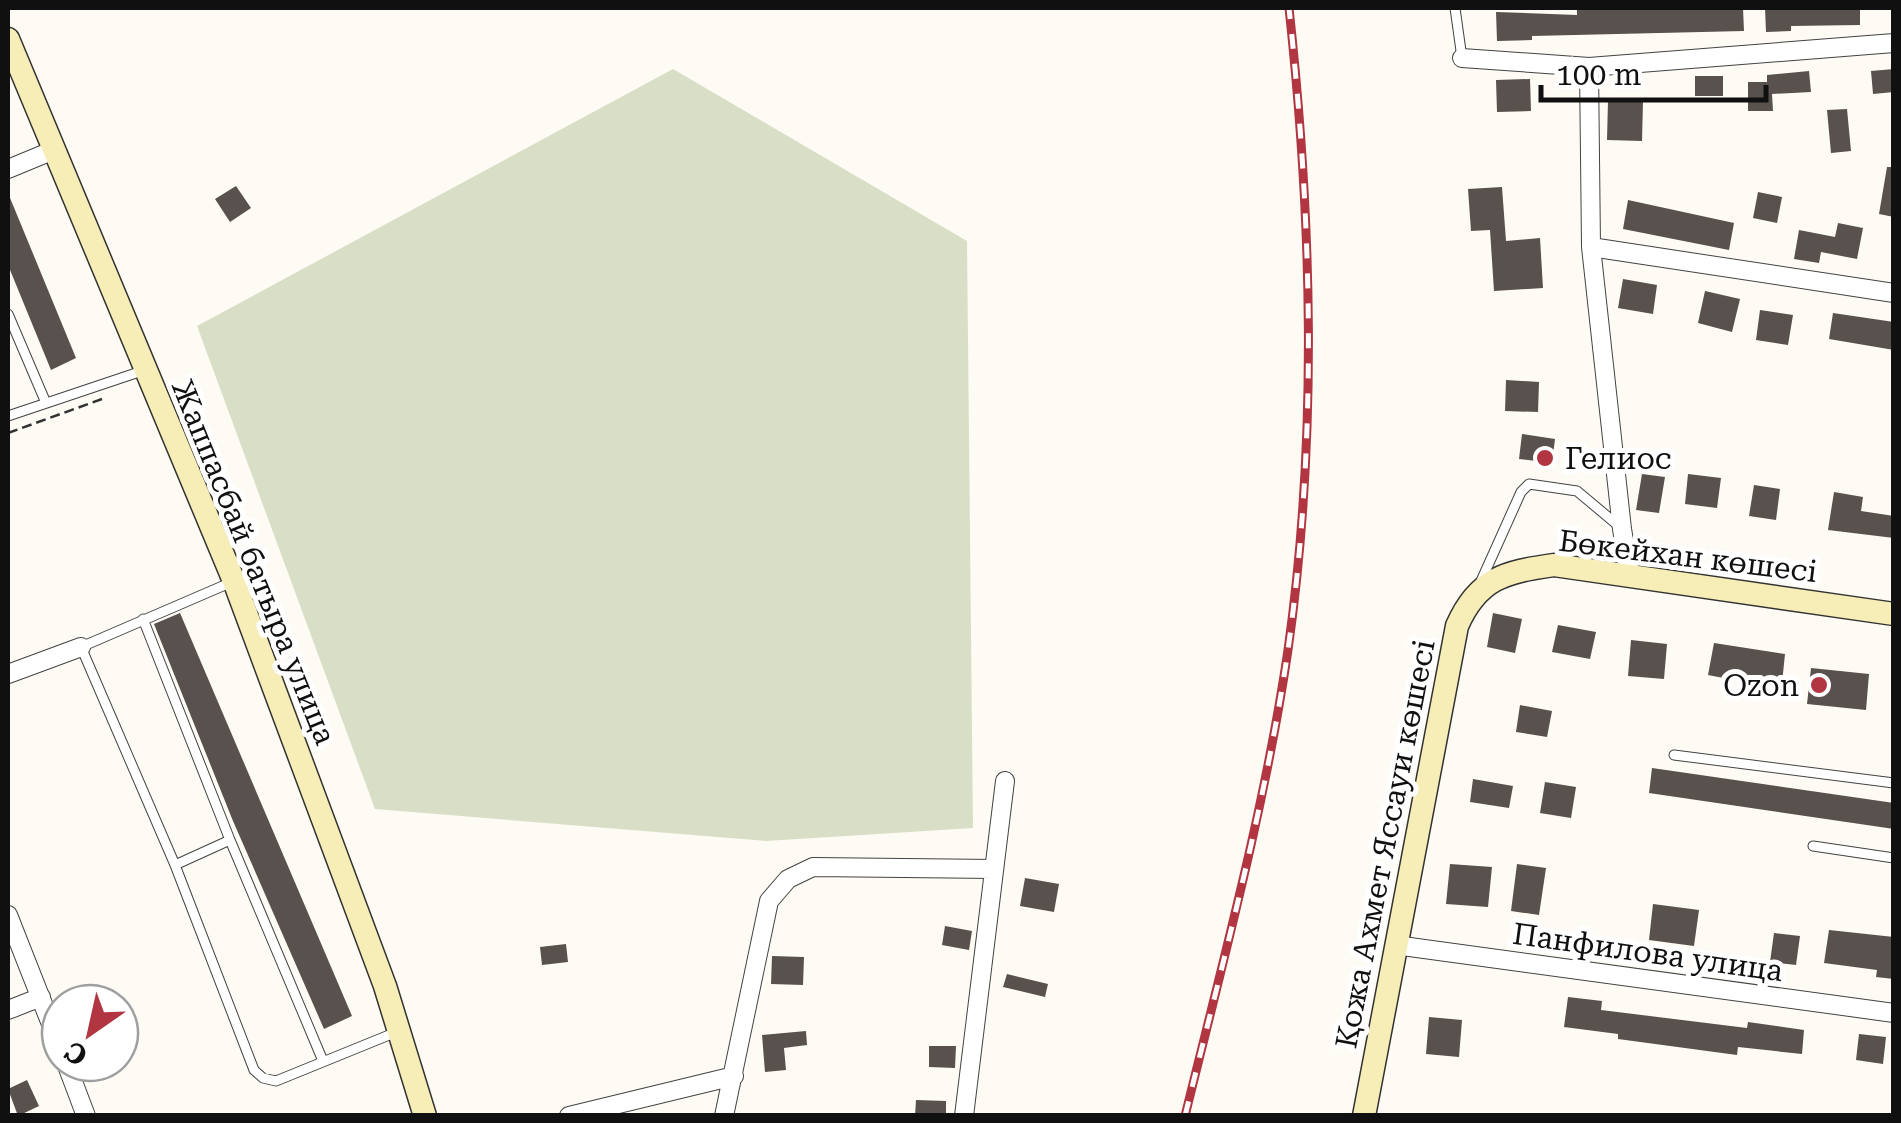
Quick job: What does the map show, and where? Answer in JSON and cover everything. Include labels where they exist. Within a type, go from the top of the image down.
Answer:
[{"type":"main road","name":"Жаппасбай батыра улица","points":[[8,39],[234,580],[399,1031],[425,1116]]},
{"type":"main road","name":"Бөкейхан көшесі","points":[[1479,589],[1518,570],[1554,565],[1894,614]]},
{"type":"main road","name":"Қожа Ахмет Яссауи көшесі","points":[[1364,1116],[1457,626],[1479,589]]},
{"type":"street","points":[[1462,58],[1590,67],[1894,43]]},
{"type":"street","points":[[1590,67],[1591,247],[1630,576]]},
{"type":"street","points":[[8,168],[54,150]]},
{"type":"street","points":[[1591,247],[1894,293]]},
{"type":"street","points":[[8,674],[81,647]]},
{"type":"street","points":[[964,1116],[1005,781]]},
{"type":"street","points":[[724,1116],[768,901],[788,879],[813,867],[994,869]]},
{"type":"street","points":[[8,915],[40,995]]},
{"type":"street","name":"Панфилова улица","points":[[1394,945],[1894,1014]]},
{"type":"street","points":[[8,1010],[40,997]]},
{"type":"street","points":[[569,1116],[734,1076]]},
{"type":"street","points":[[74,1083],[86,1116]]},
{"type":"lane","points":[[1454,8],[1462,58]]},
{"type":"lane","points":[[8,314],[46,403]]},
{"type":"lane","points":[[8,416],[146,370]]},
{"type":"lane","points":[[1479,589],[1521,492],[1529,484],[1577,491],[1622,529]]},
{"type":"lane","points":[[234,580],[81,647],[175,864],[254,1070],[263,1078],[276,1081],[399,1031]]},
{"type":"lane","points":[[142,619],[323,1061]]},
{"type":"lane","points":[[1674,755],[1894,783]]},
{"type":"lane","points":[[175,864],[230,840]]},
{"type":"lane","points":[[1813,846],[1894,858]]},
{"type":"path","points":[[8,432],[115,394]]},
{"type":"green space","points":[[673,69],[967,241],[973,828],[766,841],[375,809],[197,326]]},
{"type":"building","points":[[1577,8],[1743,8],[1744,31],[1532,36],[1532,40],[1497,41],[1496,12],[1577,15]]},
{"type":"building","points":[[1765,8],[1860,8],[1860,25],[1791,26],[1791,31],[1766,32]]},
{"type":"building","points":[[1894,69],[1894,92],[1873,94],[1871,71]]},
{"type":"building","points":[[1809,71],[1811,92],[1772,94],[1773,111],[1748,111],[1748,82],[1767,82],[1767,75]]},
{"type":"building","points":[[1695,76],[1723,76],[1723,96],[1695,96]]},
{"type":"building","points":[[1530,79],[1531,111],[1497,112],[1496,80]]},
{"type":"building","points":[[1608,100],[1643,101],[1642,141],[1607,140]]},
{"type":"building","points":[[1847,109],[1851,151],[1831,153],[1827,110]]},
{"type":"building","points":[[1887,167],[1894,167],[1894,217],[1879,214]]},
{"type":"building","points":[[236,186],[251,208],[230,222],[215,199]]},
{"type":"building","points":[[1502,187],[1506,241],[1540,238],[1543,288],[1494,291],[1490,230],[1471,231],[1468,189]]},
{"type":"building","points":[[1758,192],[1782,197],[1777,223],[1753,218]]},
{"type":"building","points":[[8,193],[76,358],[51,370],[8,265]]},
{"type":"building","points":[[1628,200],[1734,223],[1729,250],[1623,229]]},
{"type":"building","points":[[1838,223],[1863,228],[1857,259],[1821,252],[1819,263],[1794,259],[1799,230],[1835,237]]},
{"type":"building","points":[[1623,279],[1657,285],[1653,314],[1618,308]]},
{"type":"building","points":[[1705,291],[1740,299],[1732,332],[1698,323]]},
{"type":"building","points":[[1760,310],[1793,315],[1788,345],[1756,340]]},
{"type":"building","points":[[1833,313],[1894,322],[1894,350],[1829,339]]},
{"type":"building","points":[[1506,380],[1539,382],[1538,412],[1505,411]]},
{"type":"building","points":[[1522,434],[1555,439],[1552,463],[1519,459]]},
{"type":"building","points":[[1642,474],[1665,477],[1659,513],[1636,510]]},
{"type":"building","points":[[1688,474],[1721,478],[1717,508],[1685,504]]},
{"type":"building","points":[[1754,485],[1780,489],[1776,520],[1749,516]]},
{"type":"building","points":[[1834,492],[1863,497],[1861,511],[1894,516],[1894,538],[1828,530]]},
{"type":"building","points":[[180,613],[352,1016],[324,1029],[233,821],[154,624]]},
{"type":"building","points":[[1493,613],[1522,619],[1515,653],[1487,647]]},
{"type":"building","points":[[1558,625],[1596,632],[1590,659],[1552,652]]},
{"type":"building","points":[[1631,640],[1667,644],[1664,679],[1628,676]]},
{"type":"building","points":[[1714,643],[1785,654],[1781,693],[1743,689],[1744,682],[1708,675]]},
{"type":"building","points":[[1811,668],[1869,674],[1866,710],[1807,704]]},
{"type":"building","points":[[1520,705],[1552,711],[1547,737],[1516,732]]},
{"type":"building","points":[[1652,768],[1894,803],[1894,829],[1649,793]]},
{"type":"building","points":[[1473,779],[1513,786],[1509,808],[1470,802]]},
{"type":"building","points":[[1545,782],[1576,787],[1571,818],[1540,813]]},
{"type":"building","points":[[1450,864],[1492,867],[1488,907],[1446,904]]},
{"type":"building","points":[[1517,864],[1546,868],[1539,915],[1511,911]]},
{"type":"building","points":[[1025,878],[1059,884],[1054,912],[1020,906]]},
{"type":"building","points":[[1653,904],[1699,910],[1694,946],[1649,940]]},
{"type":"building","points":[[945,926],[972,931],[969,950],[942,945]]},
{"type":"building","points":[[1829,930],[1894,937],[1894,979],[1876,977],[1877,970],[1824,963]]},
{"type":"building","points":[[1774,933],[1800,936],[1796,965],[1770,962]]},
{"type":"building","points":[[566,944],[568,962],[542,965],[540,947]]},
{"type":"building","points":[[772,956],[804,957],[803,985],[771,984]]},
{"type":"building","points":[[1007,974],[1048,984],[1045,997],[1003,987]]},
{"type":"building","points":[[1568,997],[1602,1001],[1601,1010],[1747,1028],[1748,1022],[1804,1030],[1802,1054],[1738,1047],[1737,1055],[1618,1039],[1618,1034],[1564,1027]]},
{"type":"building","points":[[1429,1017],[1462,1020],[1459,1057],[1426,1054]]},
{"type":"building","points":[[806,1031],[807,1045],[784,1048],[786,1070],[765,1072],[762,1035]]},
{"type":"building","points":[[1859,1034],[1886,1037],[1883,1064],[1856,1060]]},
{"type":"building","points":[[929,1046],[956,1046],[955,1068],[929,1067]]},
{"type":"building","points":[[27,1080],[39,1106],[18,1116],[8,1089]]},
{"type":"building","points":[[916,1100],[946,1101],[946,1116],[915,1116]]},
{"type":"railway","points":[[1185,1116],[1268,767],[1298,570],[1308,409],[1307,248],[1289,8]]},
{"type":"place","name":"Гелиос","points":[[1545,458]]},
{"type":"place","name":"Ozon","points":[[1819,685]]}]
